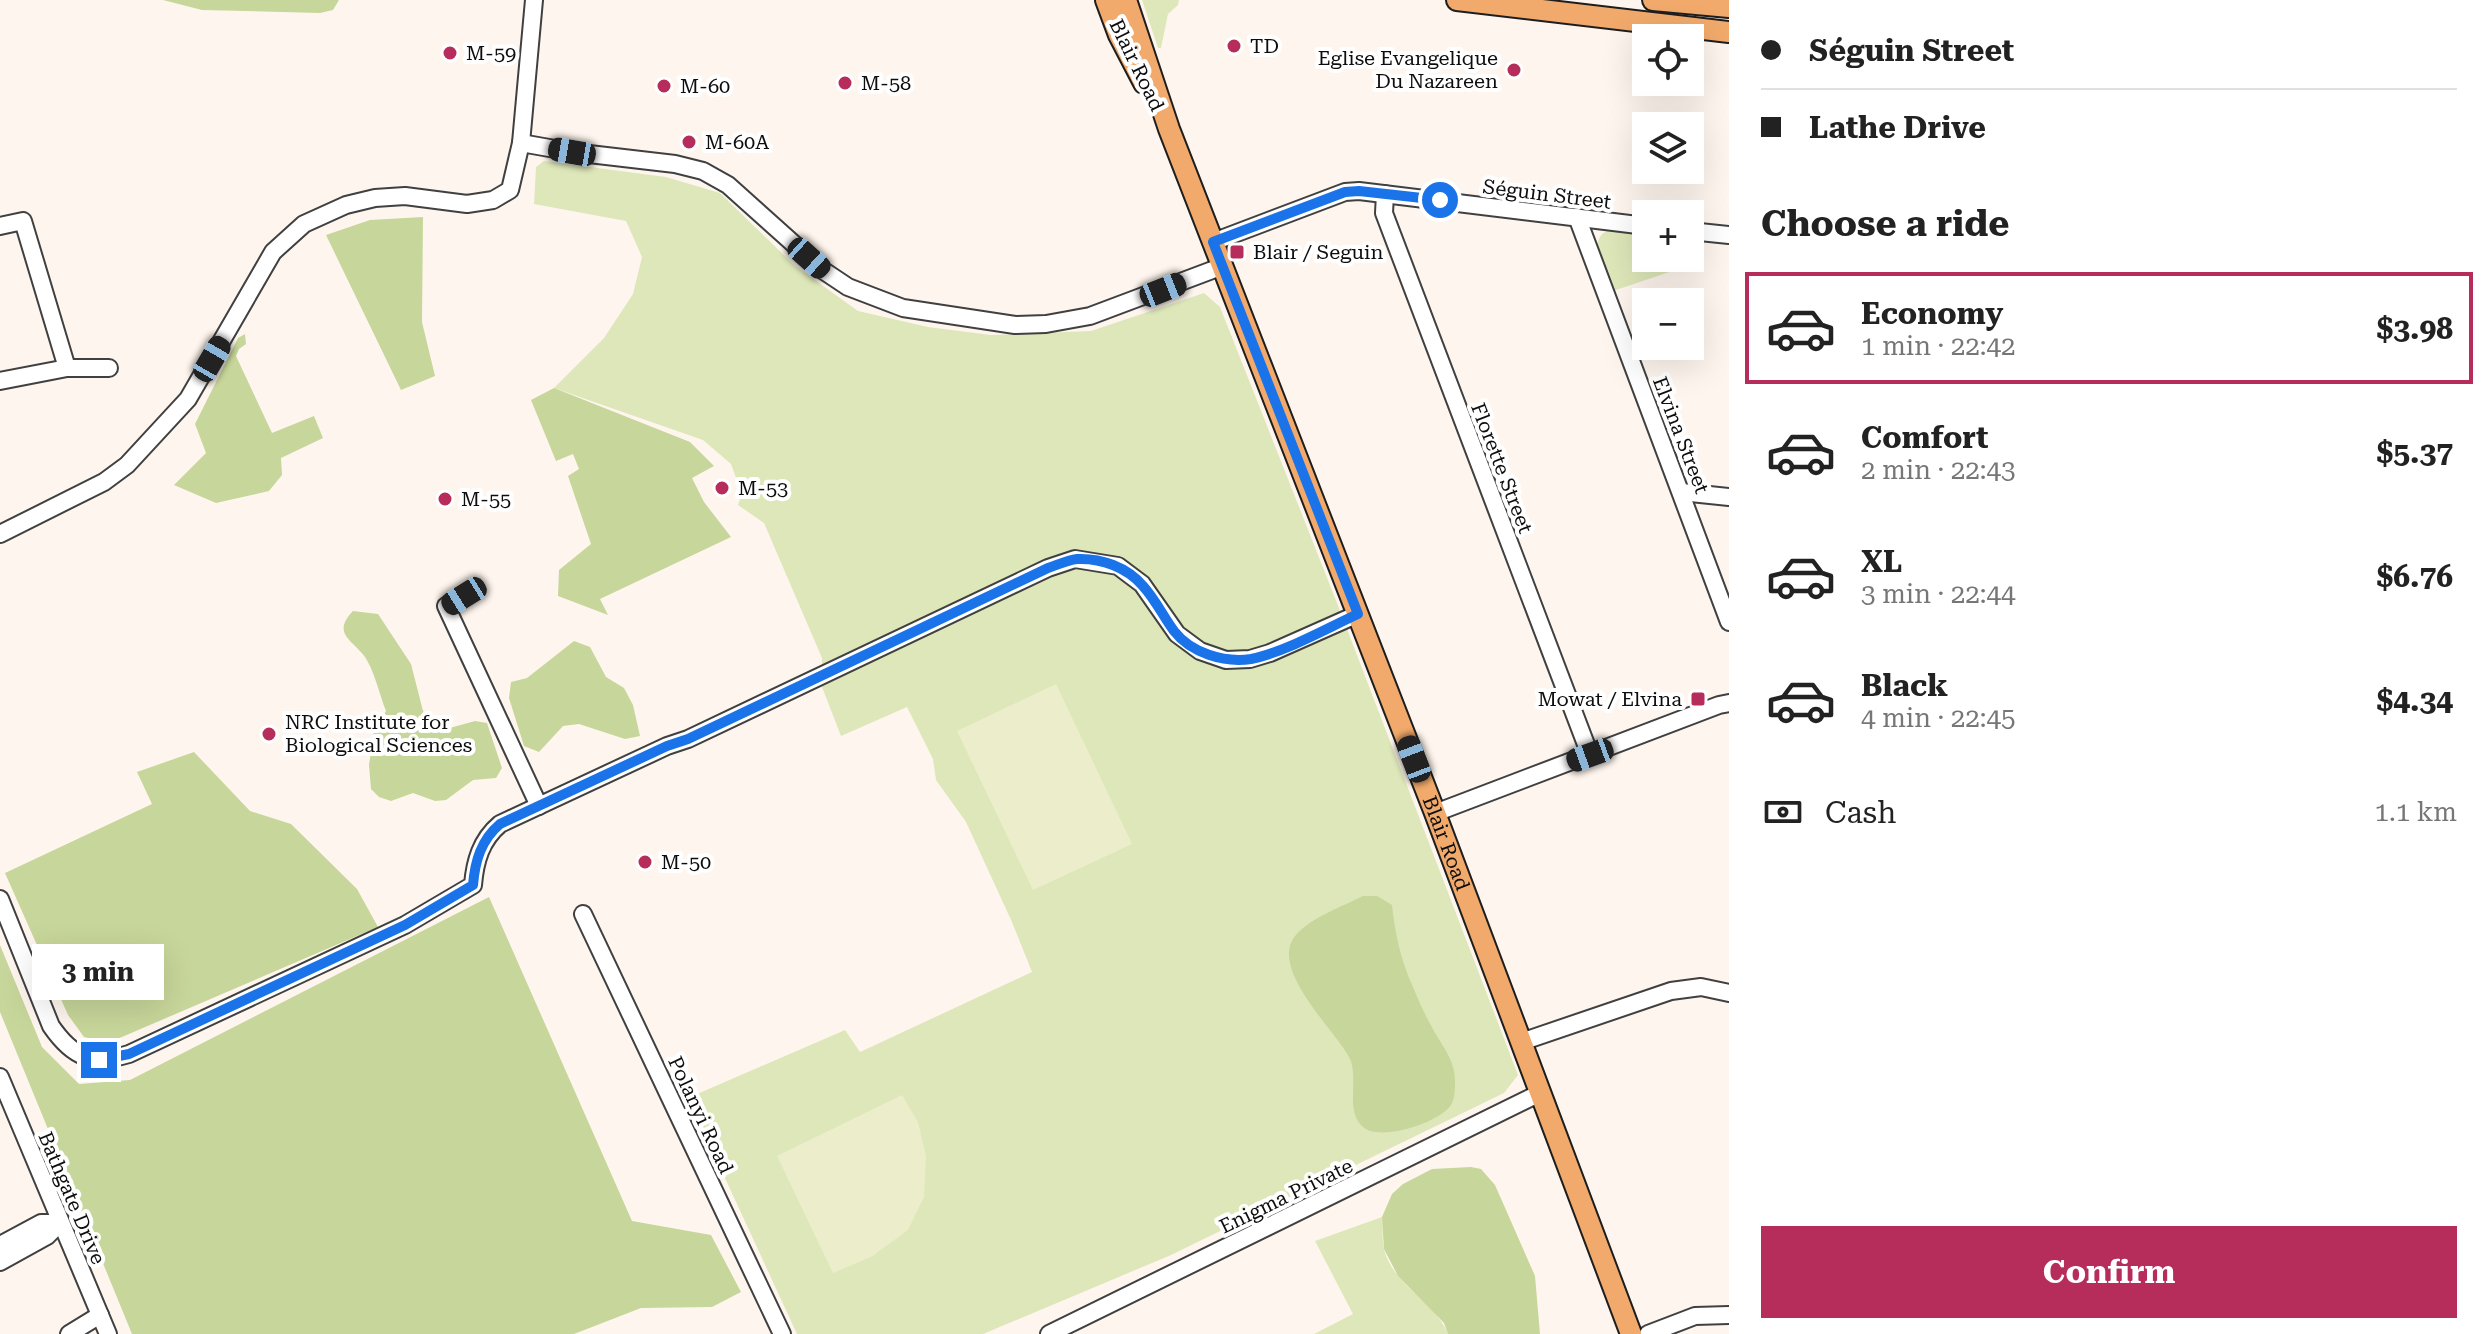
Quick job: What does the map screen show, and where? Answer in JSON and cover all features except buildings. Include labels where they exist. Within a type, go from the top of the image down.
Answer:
[{"type":"main road","points":[[1100,0],[1114,23]]},
{"type":"main road","name":"Blair Road","points":[[1106,0],[1119,35],[1169,129]]},
{"type":"main road","name":"Blair Road","points":[[1126,0],[1169,129],[1435,813],[1631,1334]]},
{"type":"main road","points":[[1457,0],[1514,3],[1729,32]]},
{"type":"main road","points":[[1642,21],[1645,0]]},
{"type":"main road","points":[[1653,0],[1729,7]]},
{"type":"street","points":[[0,534],[104,482],[127,465],[188,399],[273,252],[304,224],[346,205],[375,198],[405,196],[467,204],[501,197],[510,190],[521,143],[534,0]]},
{"type":"street","points":[[521,143],[675,164],[703,171],[728,185],[824,271],[848,287],[903,308],[1015,325],[1046,324],[1090,316],[1223,266]]},
{"type":"street","name":"Séguin Street","points":[[1213,242],[1345,192],[1359,191],[1632,224]]},
{"type":"street","name":"Florette Street","points":[[1385,194],[1384,213],[1590,755]]},
{"type":"street","name":"Elvina Street","points":[[1577,217],[1729,622]]},
{"type":"street","points":[[0,226],[23,221],[67,368]]},
{"type":"street","points":[[1704,232],[1729,235]]},
{"type":"street","points":[[0,381],[67,368],[109,368]]},
{"type":"street","points":[[1681,492],[1729,497]]},
{"type":"street","points":[[0,899],[51,1026],[60,1039],[84,1057],[99,1060],[114,1058],[129,1054],[391,932],[445,903],[473,885],[481,846],[488,834],[500,824],[688,739],[1048,568],[1075,559],[1118,566],[1142,584],[1177,634],[1200,651],[1226,660],[1250,659],[1270,653],[1358,614]]},
{"type":"street","points":[[464,596],[446,606],[539,806]]},
{"type":"street","points":[[1435,813],[1729,703]]},
{"type":"street","name":"Polanyi Road","points":[[583,914],[782,1334]]},
{"type":"street","points":[[1521,1042],[1671,991],[1701,987],[1729,993]]},
{"type":"street","name":"Bathgate Drive","points":[[0,1077],[108,1334]]},
{"type":"street","name":"Enigma Private","points":[[1049,1334],[1540,1093]]},
{"type":"street","points":[[0,1245],[41,1223],[60,1223]]},
{"type":"street","points":[[0,1262],[47,1236],[60,1223]]},
{"type":"street","points":[[69,1334],[100,1315]]},
{"type":"street","points":[[1648,1334],[1695,1316],[1729,1315]]},
{"type":"green space","points":[[163,0],[339,0],[333,10],[320,13],[202,10]]},
{"type":"green space","points":[[1142,0],[1179,0],[1168,14],[1161,48],[1158,48]]},
{"type":"green space","points":[[544,161],[666,177],[720,193],[794,265],[858,311],[928,327],[991,335],[1091,331],[1204,293],[1220,307],[1518,1075],[1504,1093],[1171,1255],[983,1334],[797,1334],[688,1098],[845,1030],[860,1052],[1032,972],[966,822],[936,780],[933,759],[907,707],[841,736],[822,687],[822,658],[764,523],[738,505],[742,494],[731,464],[703,440],[554,388],[604,338],[633,294],[642,257],[626,221],[534,204],[536,167]]},
{"type":"green space","points":[[423,217],[422,322],[435,376],[401,390],[326,235],[370,220]]},
{"type":"green space","points":[[1605,232],[1632,232],[1632,272],[1669,272],[1613,291],[1597,246]]},
{"type":"green space","points":[[245,334],[246,344],[236,356],[272,433],[314,416],[323,438],[281,458],[282,475],[269,491],[216,503],[174,485],[206,453],[195,424],[238,338]]},
{"type":"green space","points":[[554,388],[690,442],[714,466],[692,478],[704,502],[731,537],[600,599],[608,615],[558,596],[559,570],[591,544],[568,476],[579,469],[573,454],[556,461],[531,400]]},
{"type":"green space","points":[[353,611],[378,614],[411,664],[423,711],[439,731],[475,721],[487,723],[502,768],[496,778],[473,780],[446,800],[435,801],[413,793],[391,801],[379,797],[371,789],[369,765],[374,731],[386,711],[368,662],[344,631]]},
{"type":"green space","points":[[574,641],[590,647],[606,677],[624,688],[633,705],[640,736],[625,739],[579,724],[563,726],[539,752],[524,746],[509,698],[511,682],[527,678]]},
{"type":"green space","points":[[1056,684],[1132,844],[1033,890],[957,731]]},
{"type":"green space","points":[[194,752],[250,811],[291,824],[357,889],[378,927],[108,1043],[84,1037],[68,1015],[5,873],[152,804],[137,772]]},
{"type":"green space","points":[[1363,896],[1377,896],[1392,905],[1405,967],[1425,1015],[1451,1061],[1454,1074],[1453,1099],[1444,1112],[1422,1124],[1395,1131],[1371,1131],[1357,1120],[1349,1057],[1307,998],[1290,965],[1289,950],[1302,929]]},
{"type":"green space","points":[[489,897],[632,1221],[711,1235],[741,1292],[712,1307],[641,1308],[574,1334],[132,1334],[0,1012],[0,945],[42,1047],[79,1084],[130,1080]]},
{"type":"green space","points":[[902,1095],[918,1122],[926,1156],[924,1197],[908,1230],[871,1257],[833,1273],[777,1156]]},
{"type":"green space","points":[[1432,1169],[1481,1169],[1495,1185],[1535,1276],[1540,1334],[1448,1334],[1444,1323],[1398,1276],[1384,1249],[1382,1217],[1392,1194],[1403,1184]]},
{"type":"green space","points":[[1382,1217],[1383,1245],[1389,1262],[1434,1312],[1448,1334],[1314,1334],[1353,1314],[1315,1241]]},
{"type":"place","name":"TD","points":[[1234,46]]},
{"type":"place","name":"M-59","points":[[450,53]]},
{"type":"place","name":"Eglise Evangelique Du Nazareen","points":[[1514,70]]},
{"type":"place","name":"M-58","points":[[845,83]]},
{"type":"place","name":"M-60","points":[[664,86]]},
{"type":"place","name":"M-60A","points":[[689,142]]},
{"type":"place","name":"Blair / Seguin","points":[[1237,252]]},
{"type":"place","name":"M-53","points":[[722,488]]},
{"type":"place","name":"M-55","points":[[445,499]]},
{"type":"place","name":"Mowat / Elvina","points":[[1698,699]]},
{"type":"place","name":"NRC Institute for Biological Sciences","points":[[269,734]]},
{"type":"place","name":"M-50","points":[[645,862]]},
{"type":"route","points":[[99,1060],[129,1054],[405,925],[445,903],[473,885],[481,846],[488,834],[500,824],[688,739],[1048,568],[1075,559],[1118,566],[1142,584],[1177,634],[1200,651],[1226,660],[1250,659],[1270,653],[1358,614],[1213,242],[1345,192],[1440,200]]}]
